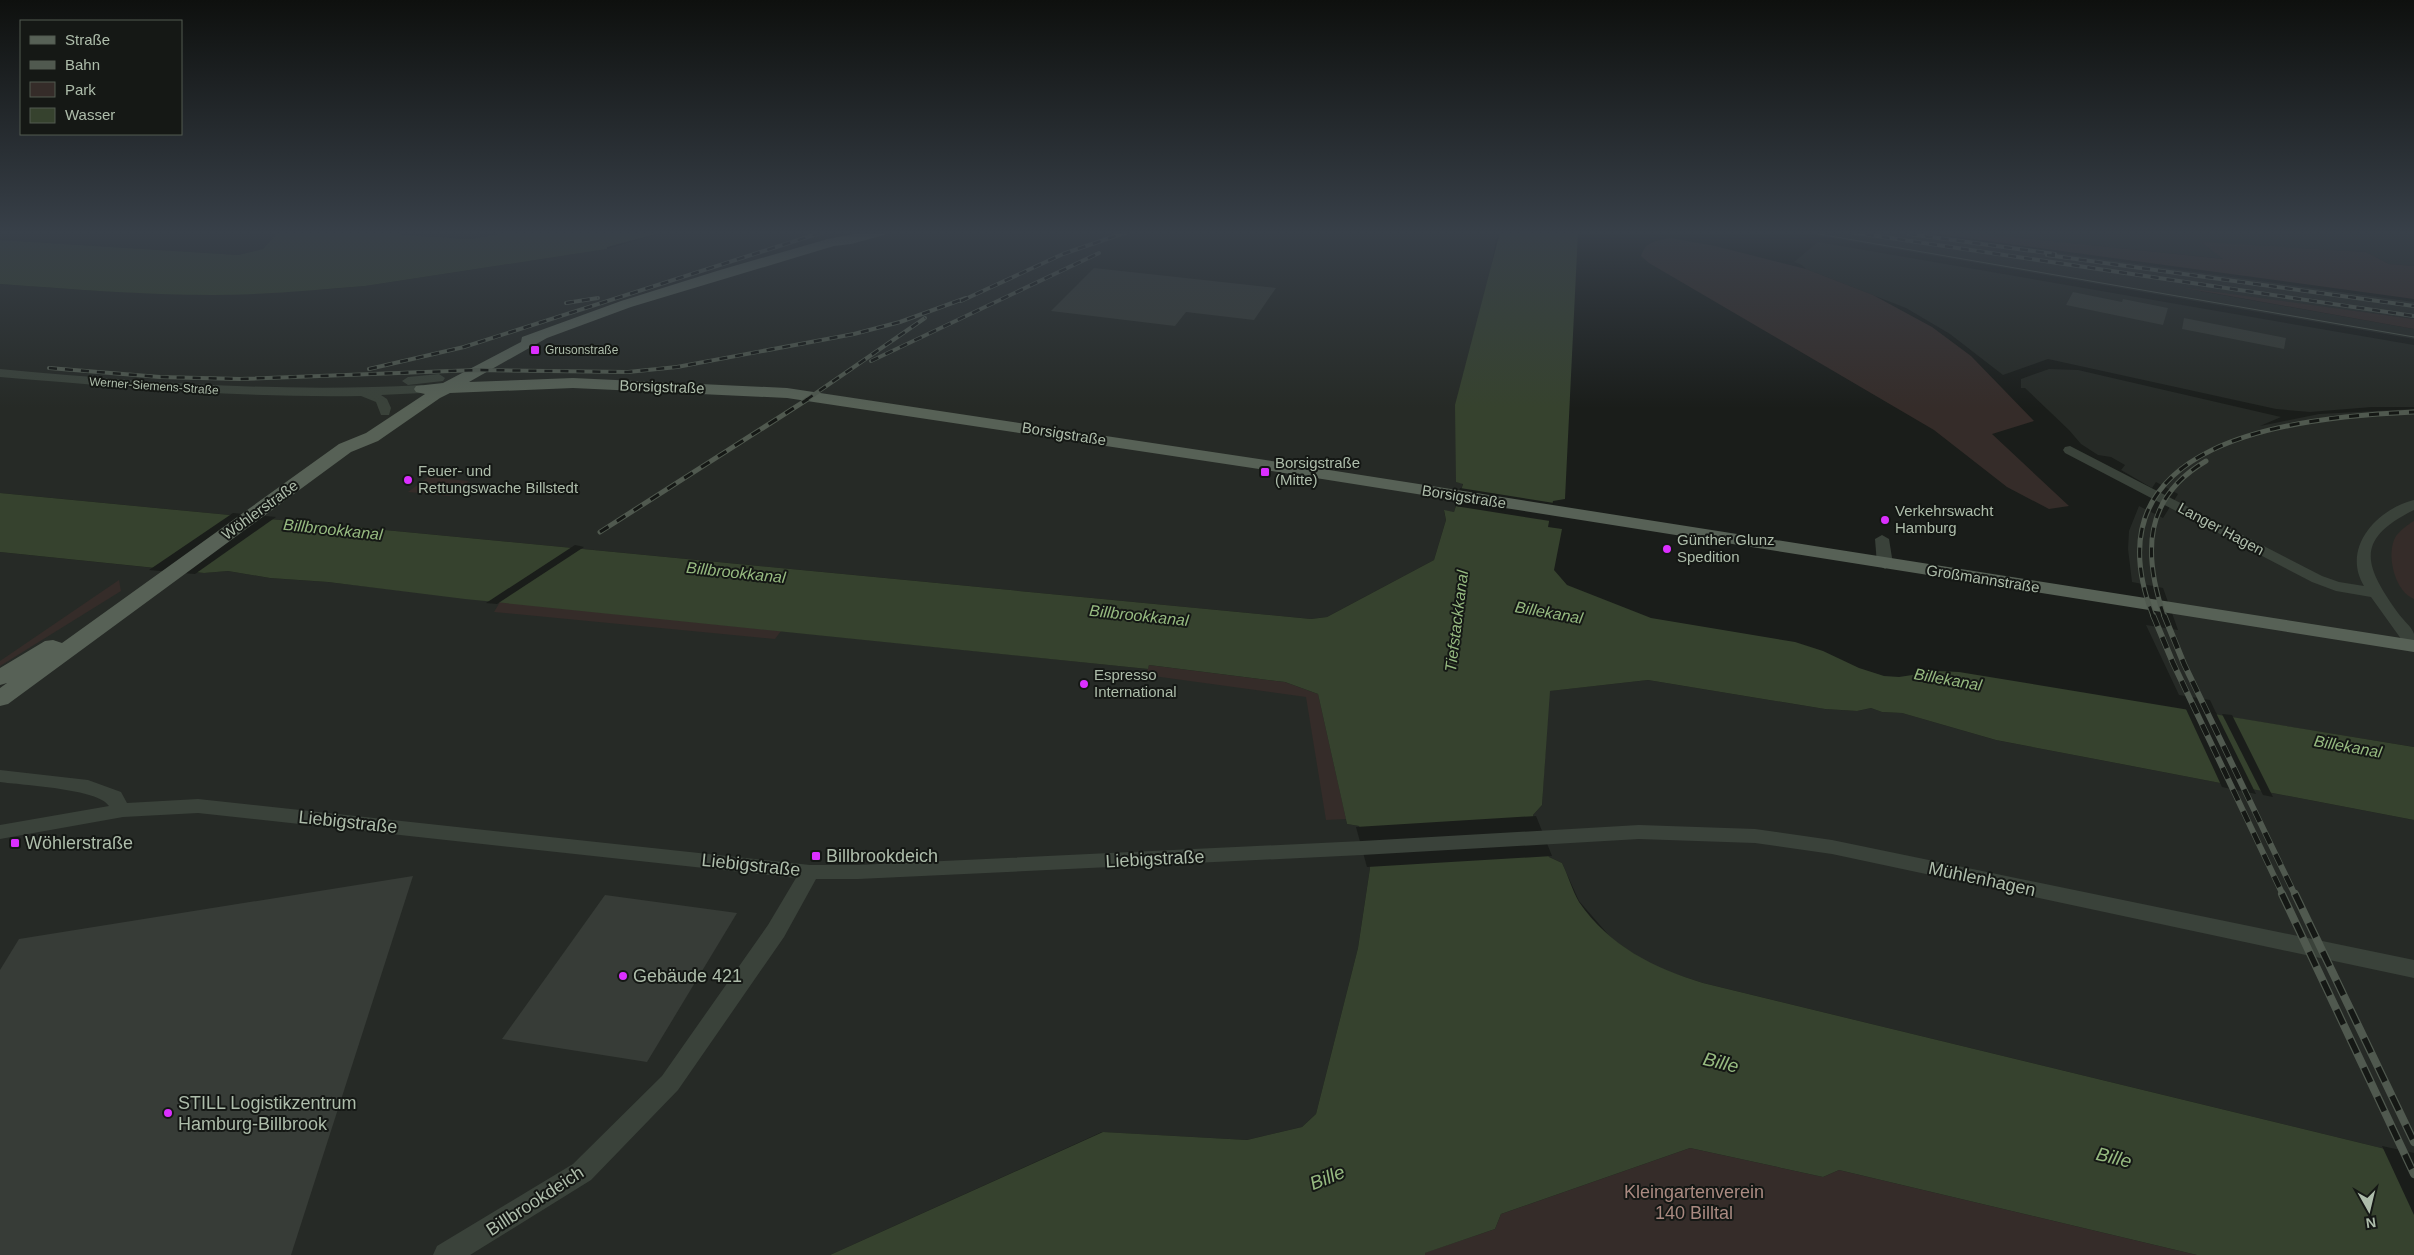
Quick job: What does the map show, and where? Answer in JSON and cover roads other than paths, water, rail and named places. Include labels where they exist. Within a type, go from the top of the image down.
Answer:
[{"type":"main road","points":[[443,383],[505,347],[540,337],[669,291]]},
{"type":"main road","points":[[443,383],[463,378],[540,337]]},
{"type":"main road","points":[[493,362],[492,365],[495,372],[513,378]]},
{"type":"main road","name":"Borsigstraße","points":[[463,378],[513,378],[573,383],[788,393],[900,408],[1552,511]]},
{"type":"main road","name":"Borsigstraße","points":[[422,389],[443,383],[573,383]]},
{"type":"main road","name":"Wöhlerstraße","points":[[0,698],[149,588],[345,448],[372,437],[443,383]]},
{"type":"main road","name":"Wöhlerstraße","points":[[345,448],[354,435],[385,412],[422,389]]},
{"type":"main road","name":"Großmannstraße","points":[[1552,511],[2414,645]]},
{"type":"main road","name":"Wöhlerstraße","points":[[0,678],[149,588]]},
{"type":"street","name":"Werner-Siemens-Straße","points":[[0,373],[234,392],[364,394],[422,389]]},
{"type":"street","name":"Werner-Siemens-Straße","points":[[309,393],[443,383]]},
{"type":"street","points":[[364,394],[381,400],[385,405],[385,412]]},
{"type":"street","name":"Langer Hagen","points":[[2070,450],[2316,579],[2336,586],[2377,593]]},
{"type":"street","points":[[2414,504],[2394,513],[2374,529],[2363,548],[2365,572],[2377,593],[2414,645]]},
{"type":"street","points":[[1882,539],[1885,564]]},
{"type":"street","points":[[0,776],[88,786],[114,797],[120,810]]},
{"type":"street","name":"Liebigstraße","points":[[0,832],[120,810],[161,806],[198,806],[810,872],[951,869],[1545,837]]},
{"type":"street","name":"Mühlenhagen","points":[[1545,837],[1675,832],[1755,836],[1793,841],[1832,847],[2414,969]]},
{"type":"street","name":"Billbrookdeich","points":[[446,1255],[582,1172],[670,1083],[776,931],[810,872]]},
{"type":"water","points":[[99,291],[313,291],[213,295]]},
{"type":"water","points":[[1485,291],[1575,291],[1565,499],[1553,501],[1548,527],[1562,529],[1554,570],[1567,585],[1651,618],[1795,642],[1823,651],[1859,668],[1884,676],[1899,677],[1939,671],[1959,672],[2414,747],[2414,820],[1996,740],[1902,713],[1882,712],[1871,708],[1857,711],[1825,709],[1648,680],[1550,691],[1542,805],[1533,815],[1549,857],[1562,863],[1579,902],[1604,931],[1634,953],[1685,977],[1703,983],[2414,1156],[2414,1255],[2197,1255],[1839,1170],[1823,1177],[1690,1148],[1501,1214],[1495,1229],[1425,1253],[1425,1255],[830,1255],[1103,1132],[1247,1140],[1302,1127],[1316,1114],[1358,948],[1370,868],[1359,826],[1347,824],[1318,694],[1285,682],[1149,665],[1148,669],[465,599],[328,582],[270,578],[228,571],[204,573],[0,552],[0,493],[1311,619],[1327,617],[1434,560],[1446,520],[1444,510],[1454,512],[1463,484],[1456,482],[1455,405]]},
{"type":"tram line","points":[[2146,291],[2414,337]]},
{"type":"railway","points":[[369,369],[464,347],[640,291]]},
{"type":"railway","points":[[961,301],[984,291]]},
{"type":"railway","points":[[871,361],[1020,291]]},
{"type":"railway","points":[[2243,291],[2414,316]]},
{"type":"railway","points":[[2303,291],[2414,306]]},
{"type":"railway","points":[[566,303],[598,298]]},
{"type":"railway","points":[[49,368],[160,377],[240,379],[477,370],[628,372],[677,367],[854,334],[900,322],[966,298]]},
{"type":"railway","points":[[806,400],[925,318]]},
{"type":"railway","points":[[600,532],[808,399]]},
{"type":"railway","points":[[2153,616],[2140,557],[2148,511],[2174,475],[2212,450],[2260,432],[2312,421],[2414,412]]},
{"type":"railway","points":[[2164,616],[2157,593],[2151,549],[2159,510],[2170,492],[2185,476],[2206,461]]},
{"type":"railway","points":[[2153,615],[2173,663],[2283,895]]},
{"type":"railway","points":[[2164,615],[2184,664],[2295,895]]},
{"type":"railway","points":[[2282,894],[2414,1174]]},
{"type":"railway","points":[[2295,894],[2414,1142]]},
{"type":"place","name":"Grusonstraße","points":[[535,350]]},
{"type":"place","name":"Borsigstraße (Mitte)","points":[[1265,472]]},
{"type":"place","name":"Feuer- und Rettungswache Billstedt","points":[[408,480]]},
{"type":"place","name":"Verkehrswacht Hamburg","points":[[1885,520]]},
{"type":"place","name":"Günther Glunz Spedition","points":[[1667,549]]},
{"type":"place","name":"Espresso International","points":[[1084,684]]},
{"type":"place","name":"Wöhlerstraße","points":[[15,843]]},
{"type":"place","name":"Billbrookdeich","points":[[816,856]]},
{"type":"place","name":"Gebäude 421","points":[[623,976]]},
{"type":"place","name":"STILL Logistikzentrum Hamburg-Billbrook","points":[[168,1113]]},
{"type":"water label","name":"Billbrookkanal","points":[[333,529]]},
{"type":"water label","name":"Billbrookkanal","points":[[736,572]]},
{"type":"water label","name":"Billekanal","points":[[1549,612]]},
{"type":"water label","name":"Billbrookkanal","points":[[1139,615]]},
{"type":"water label","name":"Tiefstackkanal","points":[[1456,621]]},
{"type":"water label","name":"Billekanal","points":[[1948,679]]},
{"type":"water label","name":"Billekanal","points":[[2348,746]]},
{"type":"water label","name":"Bille","points":[[1721,1062]]},
{"type":"water label","name":"Bille","points":[[2114,1157]]},
{"type":"water label","name":"Bille","points":[[1327,1177]]},
{"type":"park label","name":"Kleingartenverein 140 Billtal","points":[[1694,1202]]}]
